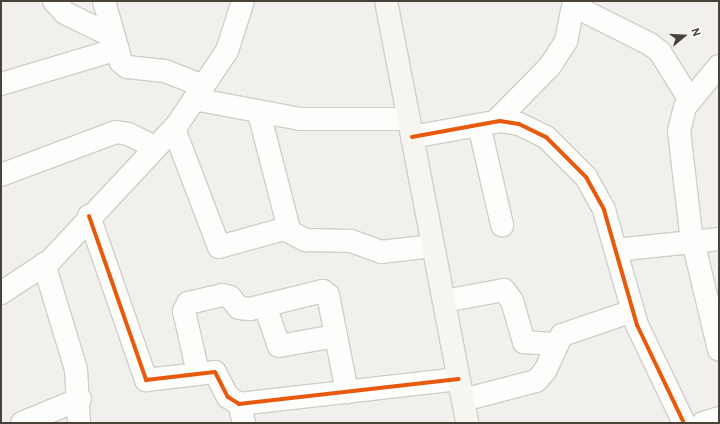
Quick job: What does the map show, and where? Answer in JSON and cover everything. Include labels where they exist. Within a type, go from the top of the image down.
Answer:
[{"type":"street","points":[[54,1],[65,13],[116,43]]},
{"type":"street","points":[[104,1],[116,43],[127,67],[165,71],[199,93],[259,113],[300,119],[410,128],[487,123],[519,124],[546,137],[586,177],[604,210],[633,311],[684,423]]},
{"type":"street","points":[[1,294],[44,264],[155,147],[174,129],[226,51],[244,1]]},
{"type":"street","points":[[386,1],[467,423]]},
{"type":"street","points":[[487,123],[550,66],[566,42],[574,3],[650,44],[660,52],[690,100]]},
{"type":"street","points":[[1,84],[116,43]]},
{"type":"street","points":[[715,75],[690,100],[679,131],[694,243],[719,350]]},
{"type":"street","points":[[259,113],[289,229],[306,240],[351,241],[381,252],[433,246]]},
{"type":"street","points":[[487,123],[502,225]]},
{"type":"street","points":[[174,129],[219,247],[289,229]]},
{"type":"street","points":[[1,175],[116,132],[128,134],[155,147]]},
{"type":"street","points":[[90,216],[142,375],[153,381],[198,373],[215,372],[228,397],[242,414],[347,392],[461,390],[536,381],[545,371],[556,344],[568,332],[633,311]]},
{"type":"street","points":[[616,250],[694,243],[719,239]]},
{"type":"street","points":[[44,264],[76,369],[80,399],[79,423]]},
{"type":"street","points":[[444,301],[504,290],[512,301],[524,342],[556,344]]},
{"type":"street","points":[[198,373],[185,306],[222,295],[239,308],[265,306],[326,292],[347,392]]},
{"type":"street","points":[[265,306],[279,346],[336,336]]},
{"type":"street","points":[[22,423],[80,399]]},
{"type":"street","points":[[703,423],[719,418]]},
{"type":"cycle path","points":[[412,137],[500,121],[519,124],[546,137],[586,177],[604,210],[637,325],[684,423]]},
{"type":"cycle path","points":[[89,216],[146,380],[215,372],[228,397],[239,404],[459,379]]}]
